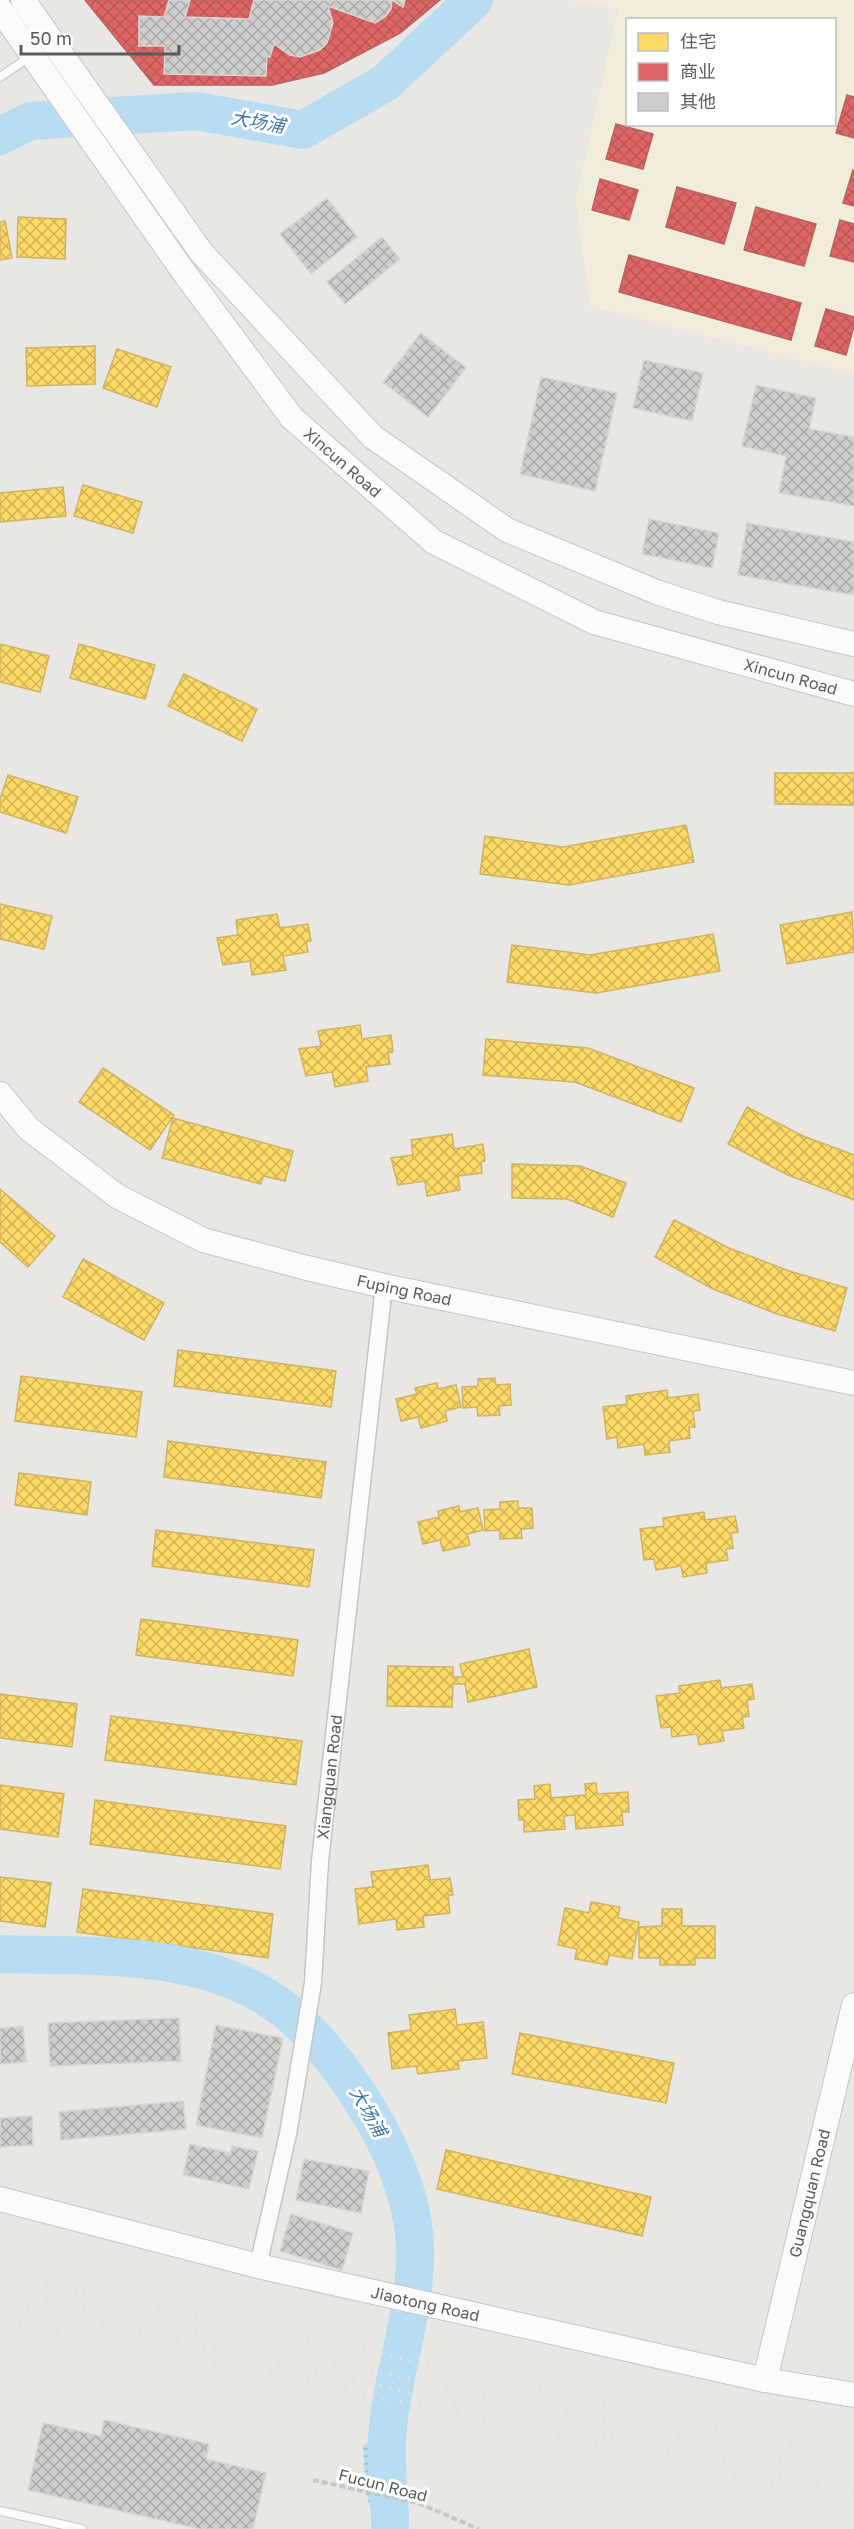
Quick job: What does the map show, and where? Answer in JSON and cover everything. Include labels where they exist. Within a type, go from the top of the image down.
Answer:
[{"type":"main road","name":"Xincun Road","points":[[23,0],[45,57]]},
{"type":"main road","name":"Xincun Road","points":[[0,9],[45,57],[140,186],[373,437],[507,530],[658,593],[718,612],[854,645]]},
{"type":"main road","name":"Xincun Road","points":[[140,186],[183,271],[292,418],[434,542],[594,622],[854,694]]},
{"type":"main road","name":"Fuping Road","points":[[0,1094],[29,1129],[117,1196],[203,1240],[303,1268],[384,1286],[854,1383]]},
{"type":"main road","name":"Guangquan Road","points":[[765,2380],[854,2005]]},
{"type":"main road","name":"Jiaotong Road","points":[[0,2199],[258,2266],[392,2297],[765,2380],[854,2396]]},
{"type":"street","name":"Xiangquan Road","points":[[258,2266],[282,2166],[309,2011],[315,1958],[320,1861],[384,1286]]},
{"type":"lane","points":[[0,77],[45,57]]},
{"type":"lane","points":[[0,2511],[82,2529]]},
{"type":"path","name":"Fucun Road","points":[[313,2480],[418,2503],[479,2529]]},
{"type":"shaded area","points":[[571,0],[854,0],[854,374],[590,306],[576,200],[618,10]]},
{"type":"water","points":[[389,2428],[400,2464],[400,2529],[376,2529],[366,2492],[363,2446]]},
{"type":"building: 住宅","points":[[18,217],[66,219],[65,259],[17,257]]},
{"type":"building: 住宅","points":[[5,221],[12,258],[0,260],[0,222]]},
{"type":"building: 住宅","points":[[95,346],[95,384],[27,386],[26,348]]},
{"type":"building: 住宅","points":[[117,349],[171,367],[157,407],[103,388]]},
{"type":"building: 住宅","points":[[83,485],[142,502],[133,533],[74,516]]},
{"type":"building: 住宅","points":[[63,487],[66,516],[0,522],[0,493]]},
{"type":"building: 住宅","points":[[0,644],[49,656],[40,692],[0,682]]},
{"type":"building: 住宅","points":[[79,644],[155,665],[145,699],[70,678]]},
{"type":"building: 住宅","points":[[184,674],[257,709],[242,741],[168,706]]},
{"type":"building: 住宅","points":[[775,773],[854,773],[854,805],[775,804]]},
{"type":"building: 住宅","points":[[8,775],[78,797],[66,833],[0,812],[0,799]]},
{"type":"building: 住宅","points":[[686,825],[694,862],[569,885],[480,874],[485,836],[563,847]]},
{"type":"building: 住宅","points":[[0,904],[52,916],[44,949],[0,939]]},
{"type":"building: 住宅","points":[[852,912],[854,952],[787,964],[780,925]]},
{"type":"building: 住宅","points":[[277,914],[280,928],[308,924],[311,941],[306,942],[308,952],[283,956],[286,970],[252,975],[250,961],[223,965],[217,938],[238,935],[236,920]]},
{"type":"building: 住宅","points":[[713,934],[720,971],[596,993],[507,982],[512,945],[590,955]]},
{"type":"building: 住宅","points":[[360,1025],[362,1039],[391,1035],[393,1052],[388,1053],[390,1064],[366,1067],[368,1081],[335,1087],[332,1072],[306,1076],[299,1049],[321,1046],[318,1031]]},
{"type":"building: 住宅","points":[[486,1039],[588,1048],[694,1088],[681,1122],[575,1082],[483,1075]]},
{"type":"building: 住宅","points":[[103,1068],[174,1115],[150,1150],[79,1102]]},
{"type":"building: 住宅","points":[[747,1107],[803,1136],[854,1155],[854,1200],[788,1175],[728,1144]]},
{"type":"building: 住宅","points":[[173,1118],[293,1151],[285,1181],[263,1176],[261,1184],[162,1158]]},
{"type":"building: 住宅","points":[[452,1134],[454,1149],[483,1144],[485,1161],[481,1162],[482,1173],[458,1176],[460,1190],[427,1196],[425,1181],[398,1185],[391,1158],[413,1155],[411,1140]]},
{"type":"building: 住宅","points":[[512,1164],[580,1166],[626,1183],[613,1217],[567,1199],[512,1198]]},
{"type":"building: 住宅","points":[[0,1189],[55,1236],[28,1267],[0,1242]]},
{"type":"building: 住宅","points":[[674,1220],[729,1248],[789,1271],[847,1288],[835,1331],[777,1314],[713,1289],[655,1257]]},
{"type":"building: 住宅","points":[[83,1259],[164,1303],[144,1340],[63,1297]]},
{"type":"building: 住宅","points":[[178,1350],[336,1371],[331,1407],[174,1386]]},
{"type":"building: 住宅","points":[[21,1376],[142,1392],[136,1437],[15,1421]]},
{"type":"building: 住宅","points":[[495,1378],[496,1385],[510,1384],[511,1405],[499,1406],[500,1415],[478,1416],[477,1407],[463,1408],[462,1387],[478,1386],[478,1379]]},
{"type":"building: 住宅","points":[[437,1383],[438,1389],[456,1385],[461,1407],[445,1411],[447,1421],[421,1428],[418,1417],[401,1421],[396,1399],[417,1394],[415,1388]]},
{"type":"building: 住宅","points":[[667,1390],[668,1398],[698,1394],[700,1410],[693,1411],[695,1427],[689,1427],[690,1438],[669,1441],[670,1452],[645,1455],[644,1444],[618,1448],[617,1437],[607,1439],[603,1407],[627,1404],[626,1396]]},
{"type":"building: 住宅","points":[[168,1441],[326,1462],[321,1498],[164,1477]]},
{"type":"building: 住宅","points":[[19,1473],[91,1482],[87,1515],[15,1505]]},
{"type":"building: 住宅","points":[[518,1501],[518,1508],[532,1508],[533,1528],[521,1529],[522,1538],[500,1539],[500,1530],[485,1531],[484,1510],[500,1509],[500,1502]]},
{"type":"building: 住宅","points":[[459,1506],[460,1512],[478,1508],[483,1530],[467,1534],[470,1545],[443,1551],[440,1540],[423,1544],[418,1522],[439,1517],[438,1511]]},
{"type":"building: 住宅","points":[[704,1512],[705,1520],[735,1516],[738,1532],[731,1533],[733,1548],[726,1549],[728,1560],[706,1563],[707,1573],[683,1577],[681,1566],[656,1570],[654,1559],[644,1560],[640,1529],[664,1526],[663,1518]]},
{"type":"building: 住宅","points":[[156,1530],[314,1550],[309,1587],[152,1566]]},
{"type":"building: 住宅","points":[[141,1619],[298,1640],[293,1676],[136,1655]]},
{"type":"building: 住宅","points":[[529,1649],[537,1687],[468,1702],[465,1684],[453,1684],[452,1707],[387,1706],[388,1666],[453,1667],[453,1677],[463,1677],[460,1664]]},
{"type":"building: 住宅","points":[[720,1680],[721,1688],[752,1684],[754,1699],[747,1700],[749,1716],[742,1717],[744,1728],[722,1731],[724,1741],[699,1745],[697,1734],[672,1737],[671,1727],[661,1728],[656,1696],[680,1693],[679,1686]]},
{"type":"building: 住宅","points":[[0,1694],[77,1704],[72,1747],[0,1738]]},
{"type":"building: 住宅","points":[[111,1716],[302,1741],[296,1785],[105,1760]]},
{"type":"building: 住宅","points":[[596,1783],[597,1794],[628,1792],[629,1812],[622,1812],[623,1825],[576,1829],[575,1815],[564,1816],[565,1829],[524,1832],[524,1820],[519,1820],[518,1800],[535,1799],[534,1786],[550,1784],[551,1798],[586,1795],[585,1784]]},
{"type":"building: 住宅","points":[[0,1785],[64,1794],[58,1837],[0,1829]]},
{"type":"building: 住宅","points":[[95,1800],[286,1826],[280,1869],[90,1844]]},
{"type":"building: 住宅","points":[[428,1865],[430,1880],[450,1878],[453,1895],[448,1895],[450,1913],[423,1916],[424,1927],[397,1930],[396,1919],[359,1924],[355,1889],[373,1887],[371,1872]]},
{"type":"building: 住宅","points":[[0,1877],[51,1883],[45,1927],[0,1921]]},
{"type":"building: 住宅","points":[[83,1889],[273,1914],[268,1958],[77,1932]]},
{"type":"building: 住宅","points":[[591,1902],[620,1907],[618,1918],[639,1922],[632,1959],[609,1955],[607,1965],[575,1959],[577,1949],[558,1945],[565,1908],[589,1913]]},
{"type":"building: 住宅","points":[[662,1909],[682,1909],[682,1926],[715,1926],[715,1958],[695,1958],[695,1965],[660,1965],[660,1958],[639,1958],[639,1927],[662,1926]]},
{"type":"building: 住宅","points":[[455,2009],[457,2025],[483,2022],[487,2058],[458,2061],[459,2069],[418,2074],[416,2066],[392,2069],[388,2033],[411,2030],[409,2015]]},
{"type":"building: 住宅","points":[[520,2033],[674,2063],[666,2103],[512,2074]]},
{"type":"building: 住宅","points":[[446,2150],[651,2197],[642,2236],[437,2189]]},
{"type":"building: 商业","points":[[85,0],[440,0],[400,33],[324,73],[272,85],[154,85]]},
{"type":"building: 商业","points":[[847,95],[854,97],[854,138],[836,133]]},
{"type":"building: 商业","points":[[616,124],[653,134],[643,169],[606,159]]},
{"type":"building: 商业","points":[[854,171],[854,206],[843,203]]},
{"type":"building: 商业","points":[[600,179],[638,190],[629,220],[592,210]]},
{"type":"building: 商业","points":[[677,187],[736,203],[724,244],[666,227]]},
{"type":"building: 商业","points":[[756,207],[816,224],[804,266],[744,250]]},
{"type":"building: 商业","points":[[840,220],[854,224],[854,262],[830,256]]},
{"type":"building: 商业","points":[[629,255],[801,303],[791,340],[619,292]]},
{"type":"building: 商业","points":[[826,309],[854,317],[854,326],[846,355],[815,346]]},
{"type":"building: 其他","points":[[169,0],[190,0],[185,17],[249,19],[254,0],[392,0],[391,9],[386,16],[375,23],[328,6],[333,23],[327,43],[320,50],[300,57],[290,55],[274,44],[270,57],[267,56],[266,76],[164,74],[165,46],[139,46],[139,16],[164,17]]},
{"type":"building: 其他","points":[[392,0],[405,0],[403,7]]},
{"type":"building: 其他","points":[[327,198],[357,237],[311,274],[280,234]]},
{"type":"building: 其他","points":[[382,237],[400,259],[345,304],[327,282]]},
{"type":"building: 其他","points":[[421,333],[466,368],[428,417],[383,382]]},
{"type":"building: 其他","points":[[644,360],[703,373],[692,421],[633,408]]},
{"type":"building: 其他","points":[[541,377],[617,393],[595,491],[520,474]]},
{"type":"building: 其他","points":[[756,385],[816,398],[809,429],[854,437],[854,506],[779,493],[786,456],[742,446]]},
{"type":"building: 其他","points":[[649,519],[719,533],[712,568],[642,554]]},
{"type":"building: 其他","points":[[747,523],[854,542],[854,595],[738,575]]},
{"type":"building: 其他","points":[[179,2018],[181,2061],[50,2066],[48,2023]]},
{"type":"building: 其他","points":[[216,2025],[283,2038],[262,2138],[196,2125]]},
{"type":"building: 其他","points":[[23,2026],[26,2062],[0,2064],[0,2028]]},
{"type":"building: 其他","points":[[183,2101],[186,2129],[61,2140],[59,2112]]},
{"type":"building: 其他","points":[[32,2116],[33,2145],[0,2147],[0,2118]]},
{"type":"building: 其他","points":[[190,2144],[230,2153],[232,2146],[258,2151],[249,2189],[183,2175]]},
{"type":"building: 其他","points":[[304,2159],[369,2171],[361,2213],[296,2200]]},
{"type":"building: 其他","points":[[291,2214],[353,2233],[342,2270],[280,2251]]},
{"type":"building: 其他","points":[[104,2420],[209,2444],[206,2459],[266,2473],[253,2529],[200,2529],[28,2490],[43,2423],[101,2436]]},
{"type":"waterway","name":"大场浦","points":[[0,136],[30,121],[196,111],[303,130],[385,83],[474,0]]},
{"type":"waterway","name":"大场浦","points":[[0,1954],[75,1955],[152,1961],[190,1967],[226,1978],[260,1993],[291,2015],[333,2059],[351,2084],[377,2126],[394,2161],[407,2198],[414,2236],[414,2278],[411,2301],[393,2392],[387,2438],[390,2529]]},
{"type":"railway","points":[[0,2275],[338,2344],[854,2459]]},
{"type":"railway","points":[[0,2290],[854,2475]]},
{"type":"railway","points":[[0,2301],[854,2491]]},
{"type":"railway","points":[[0,2320],[321,2384],[854,2502]]}]
